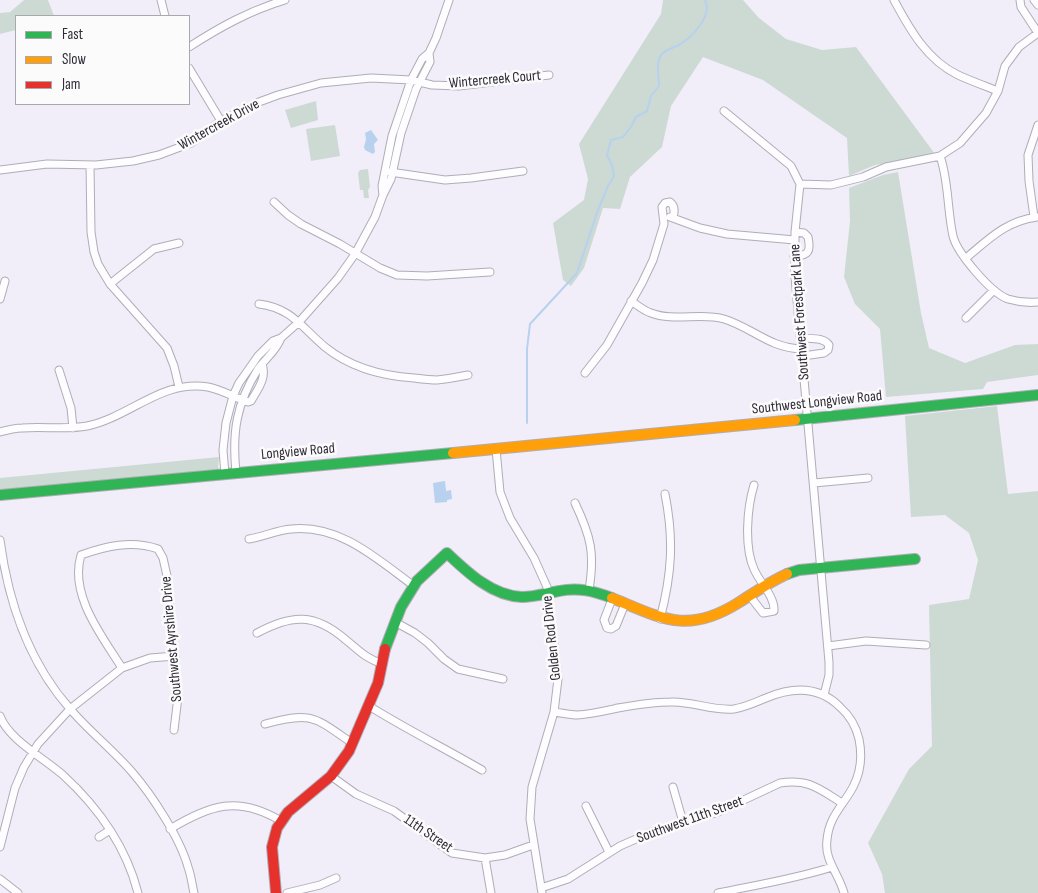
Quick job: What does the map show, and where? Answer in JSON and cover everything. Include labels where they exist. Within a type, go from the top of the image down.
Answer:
[{"type":"street","points":[[161,0],[165,15]]},
{"type":"street","points":[[190,46],[221,26],[244,15],[285,0]]},
{"type":"street","points":[[224,474],[226,423],[233,396],[240,383],[258,356],[273,341],[281,338],[299,322],[338,278],[355,254],[375,217],[382,195],[388,188],[392,136],[411,80],[422,59],[429,53],[449,0]]},
{"type":"street","points":[[894,0],[918,41],[934,59],[957,75],[998,91]]},
{"type":"street","points":[[724,111],[791,166],[800,184],[831,185],[863,177],[886,167],[940,156],[960,144],[986,113],[998,91],[1006,66],[1019,47],[1038,33],[1021,7],[1020,0]]},
{"type":"street","points":[[1034,0],[1038,5]]},
{"type":"street","points":[[389,172],[419,82],[430,62],[429,53]]},
{"type":"street","points":[[190,70],[221,121]]},
{"type":"street","name":"Wintercreek Court","points":[[411,80],[432,85],[459,86],[549,75]]},
{"type":"street","name":"Wintercreek Drive","points":[[0,170],[47,164],[90,165],[132,162],[191,143],[221,121],[259,102],[278,95],[321,83],[371,78],[411,80]]},
{"type":"street","points":[[966,258],[999,230],[1016,221],[1036,217],[1029,181],[1028,155],[1038,125]]},
{"type":"street","points":[[940,156],[945,171],[953,238],[966,258],[994,290],[1006,299],[1026,303],[1038,302]]},
{"type":"street","points":[[90,165],[92,243],[98,264],[110,284],[166,348],[174,366],[179,387]]},
{"type":"street","points":[[389,172],[445,180],[523,171]]},
{"type":"street","name":"Southwest Forestpark Lane","points":[[800,184],[794,256],[828,646],[829,675],[824,695]]},
{"type":"street","points":[[274,202],[301,224],[340,244],[380,268],[397,275],[427,276],[490,272]]},
{"type":"street","points":[[664,224],[662,207],[665,203],[670,202],[674,205],[675,212],[673,217]]},
{"type":"street","points":[[585,373],[607,345],[642,283],[653,260],[666,218],[673,217],[700,228],[727,234],[795,236],[804,233],[808,237],[810,248],[808,253],[803,256],[794,256]]},
{"type":"street","points":[[110,284],[154,250],[161,246],[179,243]]},
{"type":"street","points":[[0,299],[5,280]]},
{"type":"street","points":[[966,318],[994,290]]},
{"type":"street","points":[[631,301],[651,313],[669,316],[724,319],[772,343],[803,352],[824,353],[828,350],[829,345],[826,341],[801,338]]},
{"type":"street","points":[[259,304],[274,306],[287,313],[345,361],[364,369],[383,375],[436,380],[468,375]]},
{"type":"street","points":[[236,473],[235,427],[242,400],[250,382],[262,364],[279,345],[281,338]]},
{"type":"street","points":[[60,370],[71,408],[73,428]]},
{"type":"street","points":[[0,432],[23,428],[73,428],[102,422],[161,393],[179,387],[209,388],[242,400]]},
{"type":"street","name":"Southwest Longview Road","points":[[600,439],[1038,395]]},
{"type":"street","name":"Longview Road","points":[[0,495],[600,439]]},
{"type":"street","name":"Golden Rod Drive","points":[[496,449],[500,492],[510,518],[534,558],[546,586],[558,679],[554,712],[532,787],[530,819],[542,890]]},
{"type":"street","points":[[814,483],[868,478]]},
{"type":"street","points":[[749,595],[763,613],[774,611],[773,603],[750,558],[748,513],[754,485]]},
{"type":"street","points":[[660,618],[668,588],[671,561],[671,526],[665,494]]},
{"type":"street","points":[[575,503],[586,527],[592,548],[592,573],[589,590]]},
{"type":"street","points":[[250,539],[289,529],[303,528],[329,531],[348,539],[414,586]]},
{"type":"street","points":[[0,540],[3,564],[17,619],[34,655],[70,709],[132,772],[148,793],[170,828],[188,865],[194,893]]},
{"type":"street","name":"Southwest Ayrshire Drive","points":[[122,668],[88,610],[82,592],[78,565],[81,555],[101,548],[126,544],[147,545],[158,549],[163,558],[168,576],[178,697],[174,730]]},
{"type":"street","points":[[276,893],[272,848],[274,835],[281,821],[288,812],[331,776],[349,751],[378,683],[387,642],[401,607],[417,581],[447,553],[462,568],[477,579],[496,590],[514,596],[530,596],[572,589],[589,590],[660,618],[678,622],[702,620],[725,610],[791,572],[807,568],[915,559]]},
{"type":"street","points":[[612,599],[604,620],[607,628],[611,629],[616,626],[625,604]]},
{"type":"street","points":[[256,633],[288,620],[311,619],[330,628],[368,658],[382,664]]},
{"type":"street","points":[[395,622],[415,633],[458,669],[503,679]]},
{"type":"street","points":[[828,646],[866,641],[926,645]]},
{"type":"street","points":[[0,847],[3,823],[24,767],[38,744],[70,709],[122,668],[150,658],[175,656]]},
{"type":"street","points":[[554,712],[574,715],[585,714],[628,706],[673,701],[710,708],[736,708],[788,691],[809,690],[824,695],[847,713],[859,739],[861,757],[859,772],[854,785],[834,814],[826,840],[827,854],[844,893]]},
{"type":"street","points":[[369,706],[415,734],[482,770]]},
{"type":"street","points":[[0,716],[10,733],[63,775],[104,818],[122,850],[138,893]]},
{"type":"street","points":[[266,724],[297,716],[311,718],[324,723],[352,743]]},
{"type":"street","name":"11th Street","points":[[331,776],[356,794],[394,811],[452,853],[485,858],[505,855],[533,844]]},
{"type":"street","name":"Southwest 11th Street","points":[[542,890],[568,879],[609,852],[652,832],[718,812],[780,783],[811,784],[842,803]]},
{"type":"street","points":[[673,787],[682,822]]},
{"type":"street","points":[[170,828],[209,809],[227,805],[251,807],[281,821]]},
{"type":"street","points":[[586,806],[609,852]]},
{"type":"street","points":[[99,837],[110,830]]},
{"type":"street","points":[[485,858],[491,893]]},
{"type":"street","points":[[718,893],[807,875],[832,867]]},
{"type":"street","points":[[287,893],[320,885],[336,878]]},
{"type":"street","points":[[0,879],[18,893]]},
{"type":"shaded area","points":[[24,0],[48,0],[54,15],[15,15],[15,30],[0,34],[0,13],[10,12]]},
{"type":"shaded area","points":[[663,0],[743,0],[759,18],[786,39],[822,50],[856,47],[935,154],[875,165],[849,176],[847,138],[763,80],[703,57],[671,106],[662,147],[630,177],[620,209],[603,208],[584,268],[571,286],[563,280],[553,223],[584,200],[588,179],[579,144],[661,14]]},
{"type":"shaded area","points":[[316,101],[318,120],[291,128],[285,110]]},
{"type":"shaded area","points":[[335,125],[340,156],[311,161],[306,129]]},
{"type":"shaded area","points":[[368,169],[369,198],[364,198],[363,190],[360,190],[358,173],[360,170]]},
{"type":"shaded area","points":[[898,172],[921,313],[929,348],[965,363],[1015,345],[1038,344],[1038,375],[987,382],[983,389],[886,397],[880,329],[855,304],[844,277],[850,221],[849,188],[883,175]]},
{"type":"shaded area","points":[[997,406],[1008,494],[1038,491],[1038,893],[885,893],[882,874],[868,843],[909,769],[932,746],[929,605],[969,599],[978,560],[969,533],[945,515],[911,517],[905,416]]},
{"type":"shaded area","points":[[219,457],[218,469],[212,471],[0,490],[0,478]]},
{"type":"water","points":[[371,130],[378,140],[374,144],[375,152],[373,154],[365,150],[364,147],[365,133]]},
{"type":"water","points":[[445,481],[446,491],[451,490],[452,499],[447,500],[447,502],[435,503],[433,483]]},
{"type":"waterway","points":[[527,423],[527,349],[530,324],[577,273],[598,210],[614,176],[612,165],[607,155],[611,140],[623,137],[636,117],[647,111],[651,96],[659,86],[658,65],[660,57],[666,51],[679,45],[700,26],[706,13],[707,6],[705,0]]},
{"type":"traffic: fast","points":[[795,420],[1038,395]]},
{"type":"traffic: fast","points":[[0,495],[453,453]]},
{"type":"traffic: fast","points":[[385,649],[401,607],[417,581],[447,553],[481,582],[490,588],[511,596],[536,596],[573,589],[612,598]]},
{"type":"traffic: fast","points":[[787,574],[799,570],[915,559]]},
{"type":"traffic: slow","points":[[453,453],[795,420]]},
{"type":"traffic: slow","points":[[612,598],[660,617],[689,621],[704,619],[720,613],[787,574]]},
{"type":"traffic: jam","points":[[276,893],[272,847],[277,828],[288,812],[331,776],[349,751],[378,683],[385,649]]}]
